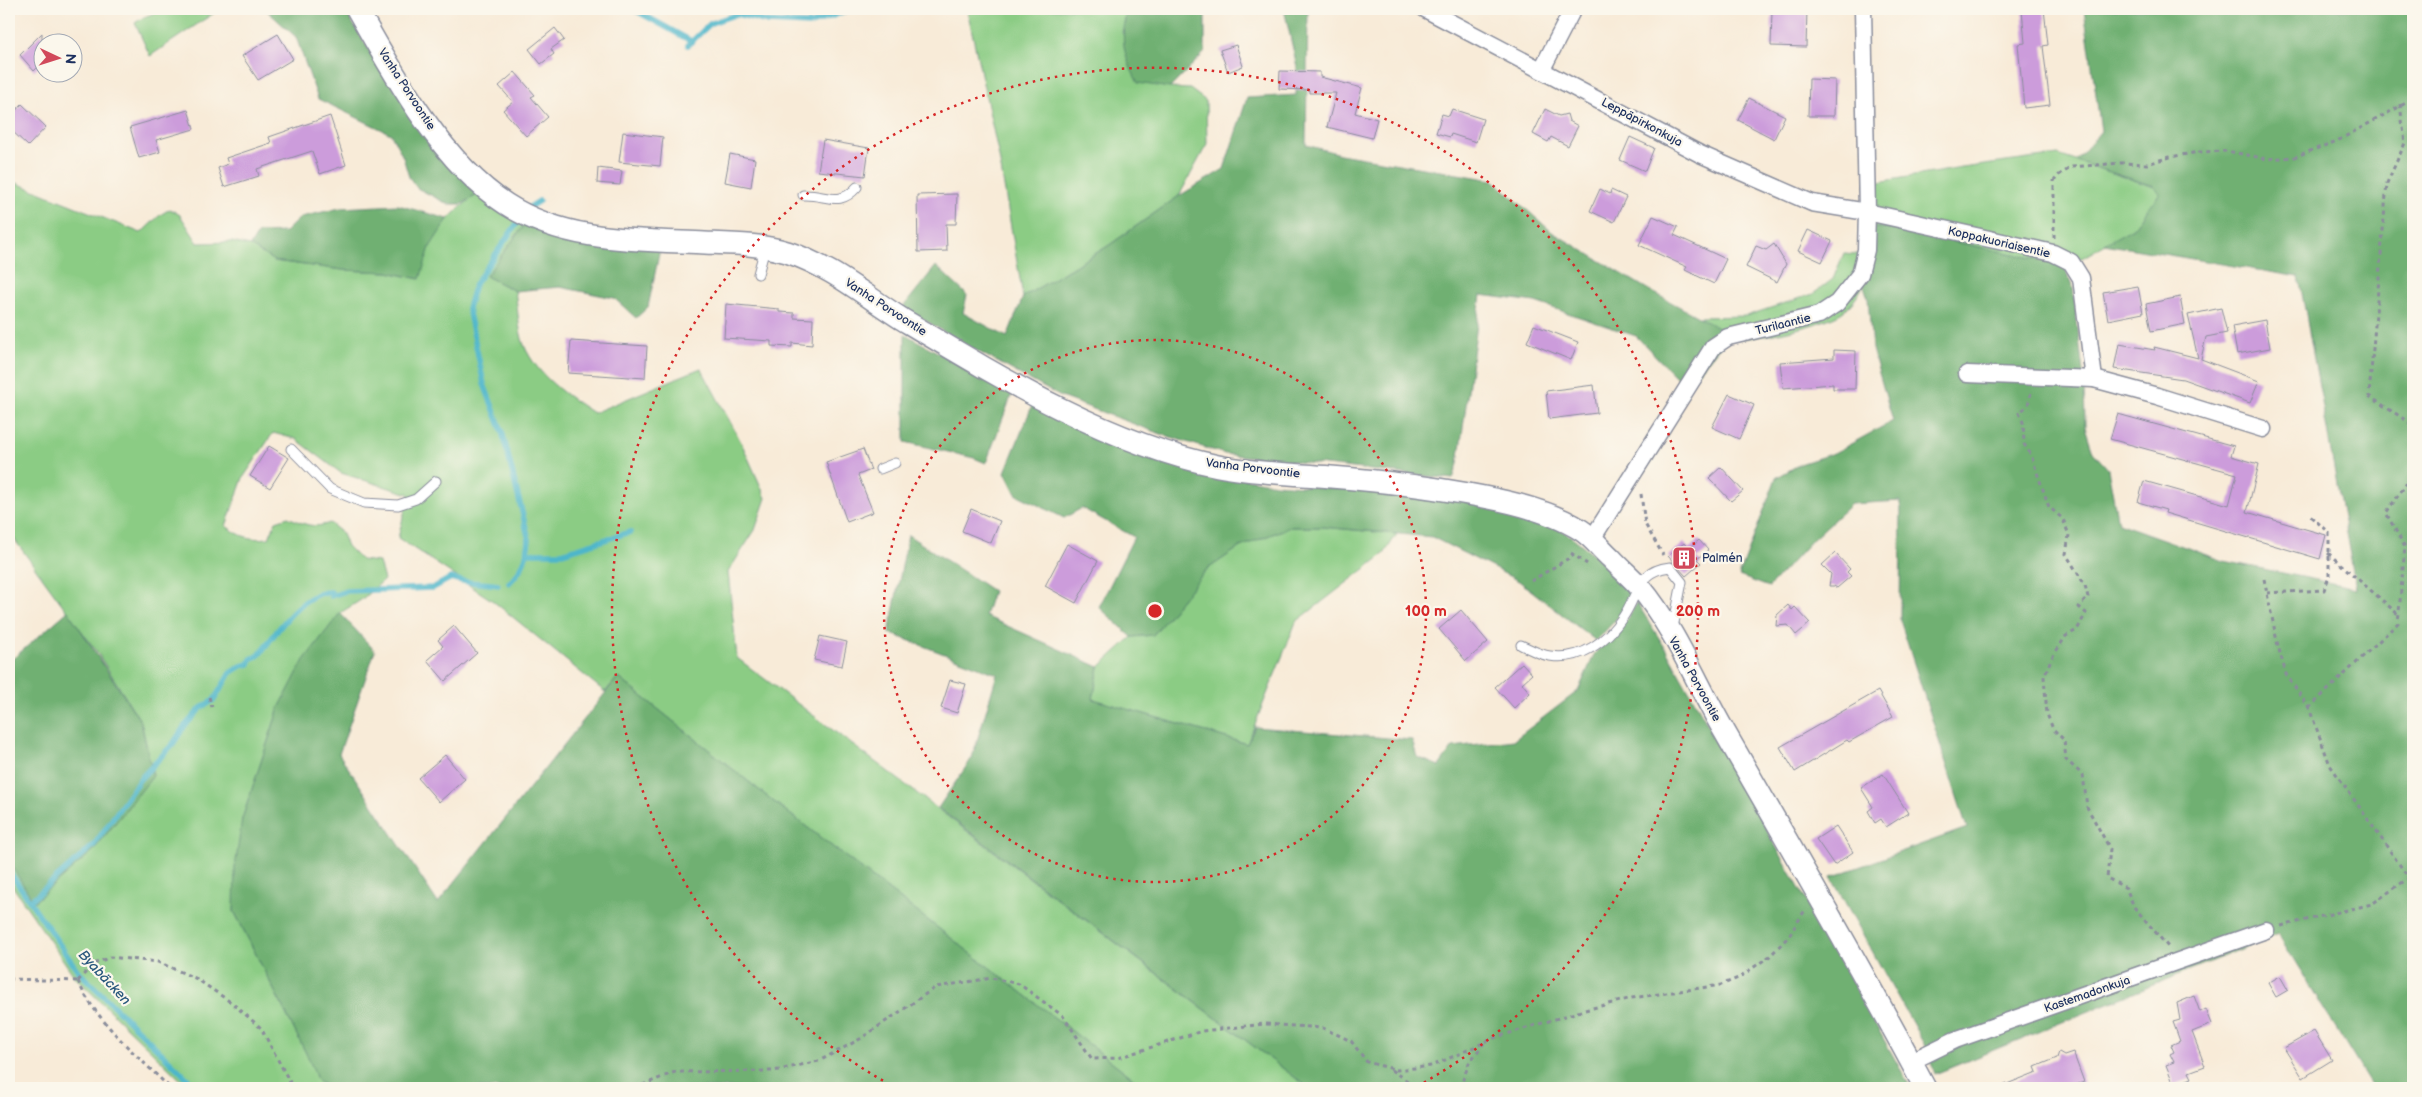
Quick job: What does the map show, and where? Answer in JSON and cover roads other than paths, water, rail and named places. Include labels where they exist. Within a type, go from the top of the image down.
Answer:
[{"type":"street","name":"Vanha Porvoontie","points":[[358,9],[424,120],[455,158],[492,194],[522,213],[556,227],[617,239],[765,247],[812,261],[835,274],[896,315],[1027,391],[1143,444],[1222,467],[1387,482],[1509,501],[1550,515],[1580,530],[1592,539],[1638,586],[1660,614],[1925,1088]]},
{"type":"street","name":"Leppäpirkonkuja","points":[[1425,9],[1700,154],[1812,203],[1867,212]]},
{"type":"street","points":[[1542,69],[1573,9]]},
{"type":"street","name":"Turilaantie","points":[[1592,539],[1713,347],[1728,337],[1818,315],[1837,303],[1860,274],[1866,250],[1867,212],[1864,9]]},
{"type":"street","name":"Koppakuoriaisentie","points":[[1867,212],[2053,253],[2071,262],[2081,278],[2094,379]]},
{"type":"street","points":[[1967,374],[2094,379],[2157,396],[2263,429]]},
{"type":"street","name":"Kastemadonkuja","points":[[1910,1062],[1955,1040],[2266,930]]},
{"type":"lane","points":[[803,195],[814,194],[838,199],[848,197],[857,186]]},
{"type":"lane","points":[[758,274],[765,247]]},
{"type":"lane","points":[[291,449],[330,489],[364,503],[398,505],[416,499],[436,481]]},
{"type":"lane","points":[[880,469],[896,462]]},
{"type":"lane","points":[[1521,645],[1549,656],[1574,657],[1600,643],[1606,637],[1624,617],[1638,586],[1655,568],[1670,566],[1682,582],[1672,636]]},
{"type":"waterway","points":[[633,9],[691,41]]},
{"type":"waterway","points":[[688,45],[711,23],[737,14],[768,22],[811,24],[852,9]]},
{"type":"waterway","points":[[528,208],[539,201]]},
{"type":"waterway","points":[[509,583],[523,564],[529,540],[502,431],[484,384],[468,308],[475,284],[518,222]]},
{"type":"waterway","points":[[528,553],[562,553],[630,532]]},
{"type":"waterway","points":[[30,901],[94,845],[140,779],[173,744],[184,727],[201,708],[214,700],[230,673],[241,666],[249,664],[251,659],[259,655],[282,625],[300,605],[310,598],[321,593],[331,592],[331,596],[346,591],[433,588],[451,578],[498,585]]},
{"type":"waterway","name":"Byabäcken","points":[[9,871],[78,971],[197,1088]]},
{"type":"place","name":"Palmén","points":[[1684,558]]}]
